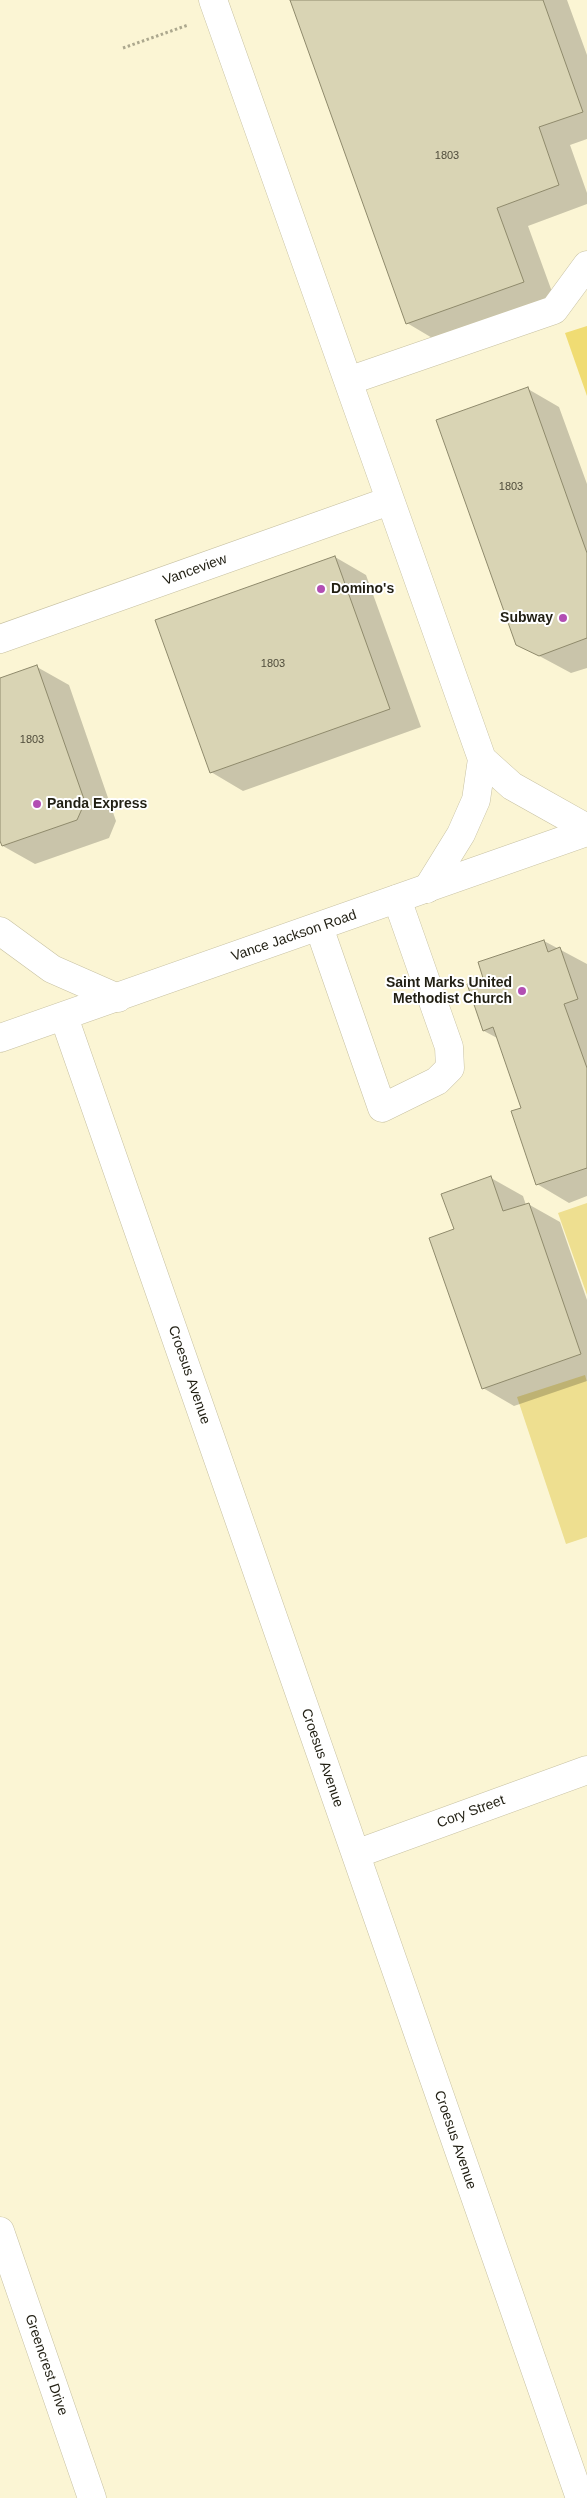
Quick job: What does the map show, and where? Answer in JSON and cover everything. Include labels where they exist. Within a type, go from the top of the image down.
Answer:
[{"type":"street","points":[[213,0],[482,758],[512,786],[587,828]]},
{"type":"street","points":[[348,381],[554,310],[587,265]]},
{"type":"street","name":"Vanceview","points":[[0,639],[390,501]]},
{"type":"street","points":[[427,889],[461,834],[476,800],[482,758]]},
{"type":"street","name":"Vance Jackson Road","points":[[0,1038],[587,832]]},
{"type":"street","points":[[319,927],[382,1108],[437,1081],[450,1068],[449,1047],[397,899]]},
{"type":"street","points":[[0,931],[52,969],[118,998]]},
{"type":"street","name":"Croesus Avenue","points":[[64,1017],[580,2498]]},
{"type":"street","name":"Cory Street","points":[[356,1854],[587,1770]]},
{"type":"street","name":"Greencrest Drive","points":[[0,2231],[92,2498]]},
{"type":"path","points":[[123,48],[193,23]]},
{"type":"shaded area","points":[[587,326],[587,396],[565,333]]},
{"type":"shaded area","points":[[587,1203],[587,1295],[558,1213]]},
{"type":"shaded area","points":[[585,1375],[587,1382],[587,1537],[566,1544],[517,1397]]},
{"type":"building","points":[[290,0],[543,0],[583,112],[539,127],[559,185],[497,208],[524,282],[406,324]]},
{"type":"building","points":[[528,387],[587,553],[587,638],[539,656],[516,645],[436,420]]},
{"type":"building","points":[[335,556],[390,709],[210,773],[155,620]]},
{"type":"building","points":[[37,665],[85,802],[77,820],[2,846],[0,841],[0,678]]},
{"type":"building","points":[[544,940],[548,952],[560,947],[578,999],[564,1004],[587,1068],[587,1168],[536,1185],[511,1111],[521,1108],[493,1027],[483,1031],[467,984],[483,978],[478,962]]},
{"type":"building","points":[[491,1176],[503,1211],[529,1203],[581,1354],[482,1389],[429,1238],[454,1229],[441,1194]]},
{"type":"place","name":"Domino's","points":[[321,589]]},
{"type":"place","name":"Subway","points":[[563,618]]},
{"type":"place","name":"Panda Express","points":[[37,804]]},
{"type":"place","name":"Saint Marks United Methodist Church","points":[[522,991]]}]
